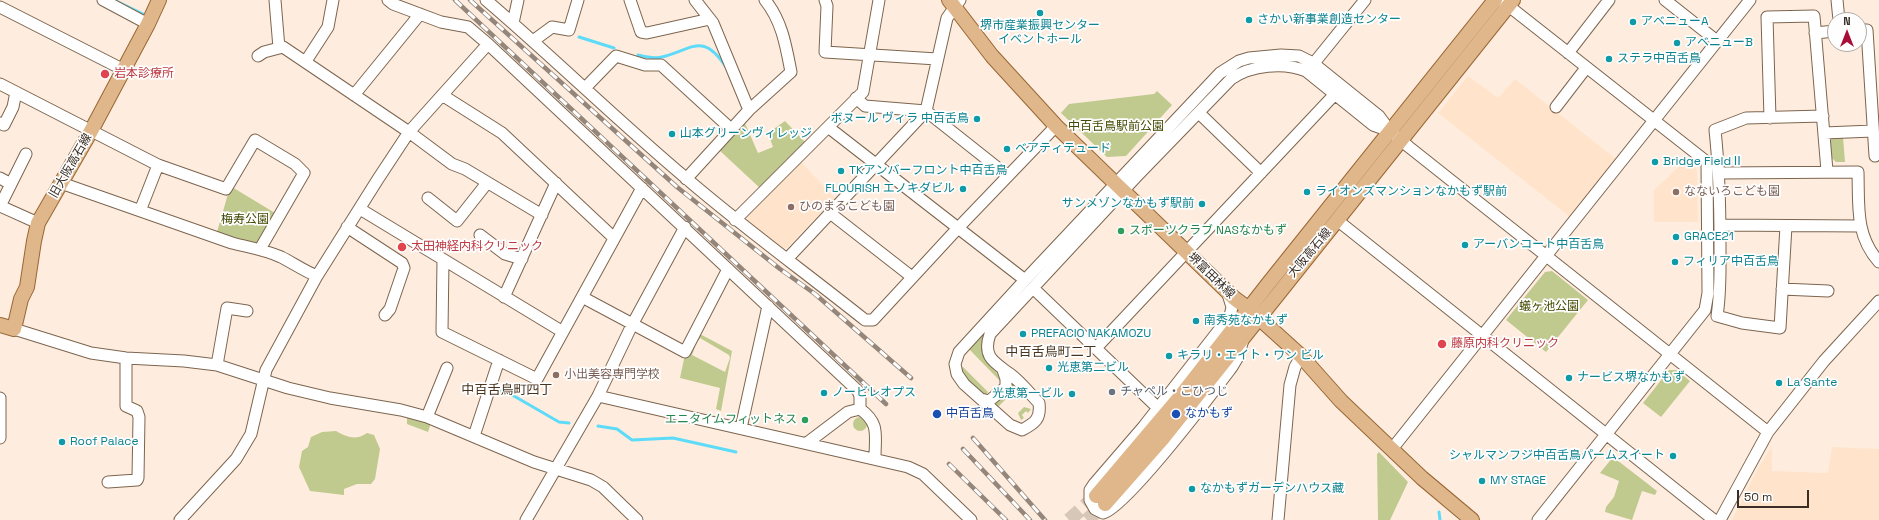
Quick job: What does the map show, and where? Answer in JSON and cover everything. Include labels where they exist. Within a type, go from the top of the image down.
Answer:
[{"type":"main road","name":"旧大阪高石線","points":[[4,328],[27,287],[38,223],[91,131],[148,24],[159,0]]},
{"type":"main road","name":"大阪高石線","points":[[1495,0],[1390,131],[1254,314],[1243,339],[1164,437],[1101,500],[1154,430],[1254,314],[1337,220],[1508,2]]},
{"type":"main road","name":"堺富田林線","points":[[954,3],[992,56],[1056,126],[1121,186],[1227,291],[1301,356],[1341,400],[1422,478],[1472,520]]},
{"type":"street","points":[[103,0],[148,24]]},
{"type":"street","points":[[275,0],[279,48]]},
{"type":"street","points":[[306,61],[328,27],[333,0]]},
{"type":"street","points":[[388,0],[441,22],[468,27],[488,44],[858,391],[860,396],[860,409]]},
{"type":"street","points":[[486,0],[686,179],[735,220],[788,258],[865,320],[869,321],[873,320],[958,228],[1056,126]]},
{"type":"street","points":[[513,23],[518,0]]},
{"type":"street","points":[[533,41],[552,27],[569,30],[578,0]]},
{"type":"street","points":[[630,0],[641,32],[647,33],[710,19]]},
{"type":"street","points":[[695,0],[713,23],[749,110]]},
{"type":"street","points":[[686,179],[749,110],[791,72],[785,39],[772,8],[765,0]]},
{"type":"street","points":[[825,0],[827,6],[825,52],[937,60]]},
{"type":"street","points":[[735,220],[863,92],[879,0]]},
{"type":"street","points":[[1310,67],[1365,0]]},
{"type":"street","points":[[1568,53],[1610,0]]},
{"type":"street","points":[[1665,0],[1717,41]]},
{"type":"street","points":[[1392,449],[1750,0]]},
{"type":"street","points":[[1837,0],[1838,12]]},
{"type":"street","points":[[1508,2],[1586,68],[1707,162],[1708,293],[1705,310],[1538,520]]},
{"type":"street","points":[[788,258],[926,111],[947,18],[954,3]]},
{"type":"street","points":[[0,7],[124,70]]},
{"type":"street","points":[[354,95],[420,14]]},
{"type":"street","points":[[1770,118],[1766,17],[1814,16],[1827,171]]},
{"type":"street","points":[[1867,30],[1875,156]]},
{"type":"street","points":[[1815,33],[1827,32]]},
{"type":"street","points":[[180,520],[236,459],[250,434],[259,405],[263,380],[270,364],[317,276],[347,227],[409,132],[488,44]]},
{"type":"street","points":[[258,56],[264,52],[284,47],[409,132],[452,164],[542,215]]},
{"type":"street","points":[[1029,284],[990,334],[987,343],[987,352],[991,360],[1003,370],[1011,374],[1039,403],[1040,412],[1035,423],[1022,430],[1010,425],[964,384],[957,374],[955,364],[959,352],[1029,284],[1121,186],[1229,66],[1249,58],[1281,55],[1299,56],[1335,94],[1373,125],[1390,131]]},
{"type":"street","points":[[585,88],[616,56],[645,65],[661,65],[731,129]]},
{"type":"street","points":[[1121,186],[1199,113],[1231,79],[1240,72],[1289,66],[1310,67],[1379,116],[1390,131],[1401,140],[1768,432]]},
{"type":"street","points":[[1556,107],[1586,68]]},
{"type":"street","points":[[0,84],[158,165],[226,188],[255,140],[294,164],[304,173],[260,249]]},
{"type":"street","points":[[0,123],[4,125],[10,113],[16,92]]},
{"type":"street","points":[[1096,348],[1335,94]]},
{"type":"street","points":[[442,95],[502,133],[614,238]]},
{"type":"street","points":[[856,98],[865,106],[926,111],[1008,176]]},
{"type":"street","points":[[1199,113],[1261,173]]},
{"type":"street","points":[[1786,226],[1780,328],[1742,323],[1717,316],[1720,296],[1720,225],[1719,173],[1715,130],[1746,118],[1823,116]]},
{"type":"street","points":[[828,127],[1029,284],[1158,408]]},
{"type":"street","points":[[1824,133],[1873,130]]},
{"type":"street","points":[[26,154],[0,206],[38,223]]},
{"type":"street","points":[[140,211],[158,165]]},
{"type":"street","points":[[1719,173],[1827,171],[1858,172],[1860,226],[1870,251],[1879,262]]},
{"type":"street","points":[[0,178],[10,184]]},
{"type":"street","points":[[61,183],[232,243],[260,249],[280,257],[298,268],[317,276]]},
{"type":"street","points":[[428,198],[457,221],[487,183]]},
{"type":"street","points":[[504,297],[556,183]]},
{"type":"street","points":[[443,260],[442,332],[537,379],[642,188]]},
{"type":"street","points":[[360,209],[563,332]]},
{"type":"street","points":[[830,213],[912,277]]},
{"type":"street","points":[[1337,220],[1714,520]]},
{"type":"street","points":[[1720,225],[1860,226]]},
{"type":"street","points":[[347,227],[402,263],[404,268],[390,311],[385,315]]},
{"type":"street","points":[[526,520],[598,396],[632,325],[684,227]]},
{"type":"street","points":[[480,235],[505,254],[522,259]]},
{"type":"street","points":[[582,297],[685,352],[728,269]]},
{"type":"street","points":[[1782,289],[1828,291]]},
{"type":"street","points":[[1227,291],[1232,307],[1230,316],[1122,454],[1091,488],[1089,495],[1090,502],[1099,512],[1105,512],[1113,508],[1165,451],[1236,361],[1243,339]]},
{"type":"street","points":[[1720,520],[1768,432],[1824,361],[1879,301]]},
{"type":"street","points":[[741,428],[768,306]]},
{"type":"street","points":[[217,365],[227,308],[246,312]]},
{"type":"street","points":[[4,328],[77,349],[126,358],[184,361],[217,365],[263,380],[330,398],[401,410],[427,417],[534,462],[557,468],[591,480],[603,487],[637,520]]},
{"type":"street","points":[[1278,520],[1290,385],[1295,367],[1301,356]]},
{"type":"street","points":[[108,482],[137,480],[138,478],[139,417],[137,412],[126,406],[126,358]]},
{"type":"street","points":[[474,436],[499,360]]},
{"type":"street","points":[[427,417],[446,368]]},
{"type":"street","points":[[980,399],[989,400],[1006,386],[1006,379],[1003,370]]},
{"type":"street","points":[[598,396],[875,458],[908,467],[923,474],[971,520]]},
{"type":"street","points":[[0,398],[0,438]]},
{"type":"street","points":[[807,443],[848,412],[860,409]]},
{"type":"street","points":[[860,409],[874,422],[875,458]]},
{"type":"shaded area","points":[[1468,76],[1498,98],[1515,79],[1616,159],[1570,217],[1438,113]]},
{"type":"shaded area","name":"なないろこども園","points":[[1687,159],[1697,170],[1698,222],[1654,222],[1654,190]]},
{"type":"shaded area","name":"ひのまるこども園","points":[[801,162],[835,198],[787,248],[783,248],[747,221],[747,217]]},
{"type":"shaded area","points":[[1772,446],[1772,471],[1828,473],[1832,447],[1879,449],[1879,520],[1732,520],[1756,472]]},
{"type":"green space","name":"中百舌鳥駅前公園","points":[[1157,91],[1172,105],[1126,156],[1107,157],[1061,113],[1069,104],[1154,94]]},
{"type":"green space","points":[[744,121],[758,153],[773,147],[768,133],[785,121],[806,143],[761,189],[718,149]]},
{"type":"green space","points":[[1833,137],[1843,137],[1845,162],[1836,162],[1831,157],[1830,141]]},
{"type":"green space","name":"梅寿公園","points":[[232,187],[275,213],[259,241],[254,243],[217,232],[228,194]]},
{"type":"green space","name":"蟻ヶ池公園","points":[[1552,271],[1588,300],[1546,352],[1506,320],[1545,272]]},
{"type":"green space","points":[[995,317],[984,336],[982,350],[988,362],[1003,379],[1000,387],[1000,381],[970,350],[966,350]]},
{"type":"green space","points":[[698,333],[732,351],[721,411],[716,409],[720,388],[680,378],[684,359],[691,345],[695,347],[692,355],[725,372],[730,358],[729,355],[700,338],[698,341],[695,339]]},
{"type":"green space","points":[[963,367],[988,392],[985,396],[982,396],[964,376],[961,368]]},
{"type":"green space","points":[[1669,370],[1676,370],[1690,381],[1661,417],[1643,403]]},
{"type":"green space","points":[[1008,380],[1018,387],[998,407],[993,403]]},
{"type":"green space","points":[[1024,407],[1031,409],[1028,413],[1026,411],[1022,415],[1024,418],[1021,420],[1018,413]]},
{"type":"green space","points":[[407,417],[431,423],[428,432],[407,424]]},
{"type":"green space","points":[[860,417],[865,419],[867,424],[865,429],[860,431],[855,429],[853,424],[855,419]]},
{"type":"green space","points":[[336,431],[351,437],[359,437],[367,433],[374,435],[380,449],[375,479],[371,484],[357,484],[344,489],[344,495],[310,491],[299,467],[302,451],[308,447],[311,437],[322,432]]},
{"type":"green space","points":[[1379,452],[1408,482],[1390,520],[1378,520],[1377,454]]},
{"type":"green space","points":[[1613,457],[1657,491],[1655,495],[1642,491],[1632,520],[1605,512],[1606,507],[1614,497],[1619,481],[1600,473]]},
{"type":"waterway","points":[[116,1],[143,14]]},
{"type":"waterway","points":[[579,37],[614,48]]},
{"type":"waterway","points":[[638,55],[650,58],[659,58],[690,47],[704,46],[718,56],[726,67]]},
{"type":"waterway","points":[[493,388],[514,396],[559,422],[569,423]]},
{"type":"waterway","points":[[598,426],[617,429],[632,440],[673,438],[736,452]]},
{"type":"waterway","points":[[1439,512],[1440,520]]},
{"type":"tunnel","points":[[1069,520],[1096,496]]},
{"type":"tunnel","points":[[1087,520],[1105,504]]},
{"type":"railway","points":[[455,0],[886,404]]},
{"type":"railway","points":[[470,0],[677,187],[780,269],[815,294],[911,378]]},
{"type":"railway","points":[[973,438],[1045,520]]},
{"type":"railway","points":[[963,449],[1030,520]]},
{"type":"railway","points":[[949,464],[1006,520]]},
{"type":"place","name":"堺市産業振興センター イベントホール","points":[[1040,13]]},
{"type":"place","name":"さかい新事業創造センター","points":[[1249,20]]},
{"type":"place","name":"アベニューA","points":[[1633,22]]},
{"type":"place","name":"アベニューB","points":[[1677,43]]},
{"type":"place","name":"ステラ中百舌鳥","points":[[1609,59]]},
{"type":"place","name":"岩本診療所","points":[[105,74]]},
{"type":"place","name":"ボヌール ヴィラ 中百舌鳥","points":[[977,119]]},
{"type":"place","name":"山本グリーンヴィレッジ","points":[[672,134]]},
{"type":"place","name":"ベアティテュード","points":[[1007,149]]},
{"type":"place","name":"Bridge FieldⅡ","points":[[1655,162]]},
{"type":"place","name":"TKアンバーフロント中百舌鳥","points":[[841,171]]},
{"type":"place","name":"FLOURISH エノキダビル","points":[[963,189]]},
{"type":"place","name":"ライオンズマンションなかもず駅前","points":[[1307,192]]},
{"type":"place","name":"なないろこども園","points":[[1676,192]]},
{"type":"place","name":"サンメゾンなかもず駅前","points":[[1202,204]]},
{"type":"place","name":"ひのまるこども園","points":[[791,207]]},
{"type":"place","name":"スポーツクラブ NASなかもず","points":[[1121,231]]},
{"type":"place","name":"GRACE21","points":[[1676,237]]},
{"type":"place","name":"アーバンコート中百舌鳥","points":[[1465,245]]},
{"type":"place","name":"太田神経内科クリニック","points":[[402,247]]},
{"type":"place","name":"フィリア中百舌鳥","points":[[1675,262]]},
{"type":"place","name":"南秀苑なかもず","points":[[1196,321]]},
{"type":"place","name":"PREFACIO NAKAMOZU","points":[[1023,334]]},
{"type":"place","name":"藤原内科クリニック","points":[[1442,344]]},
{"type":"place","name":"キラリ・エイト・ワン ビル","points":[[1169,356]]},
{"type":"place","name":"光恵第二ビル","points":[[1049,368]]},
{"type":"place","name":"小出美容専門学校","points":[[556,375]]},
{"type":"place","name":"ナービス堺なかもず","points":[[1569,378]]},
{"type":"place","name":"La Sante","points":[[1779,383]]},
{"type":"place","name":"チャペル・こひつじ","points":[[1112,392]]},
{"type":"place","name":"ノービレオプス","points":[[824,393]]},
{"type":"place","name":"光恵第一ビル","points":[[1072,394]]},
{"type":"place","name":"中百舌鳥","points":[[937,414]]},
{"type":"place","name":"なかもず","points":[[1176,414]]},
{"type":"place","name":"エニタイムフィットネス","points":[[805,420]]},
{"type":"place","name":"Roof Palace","points":[[62,442]]},
{"type":"place","name":"シャルマンフジ中百舌鳥パームスイート","points":[[1673,456]]},
{"type":"place","name":"MY STAGE","points":[[1482,481]]},
{"type":"place","name":"なかもずガーデンハウス藏","points":[[1192,489]]},
{"type":"district","name":"中百舌鳥町二丁","points":[[1051,352]]},
{"type":"district","name":"中百舌鳥町四丁","points":[[507,390]]}]
